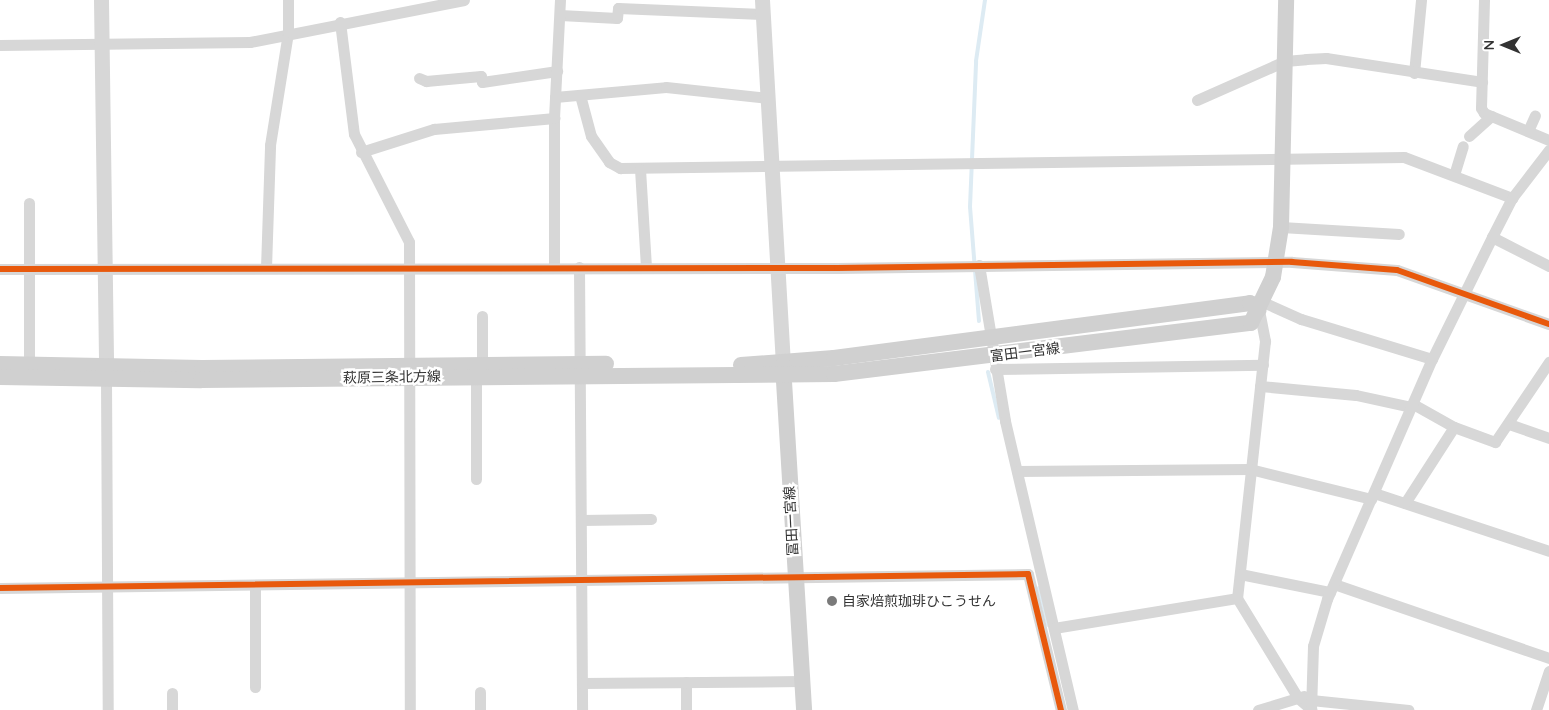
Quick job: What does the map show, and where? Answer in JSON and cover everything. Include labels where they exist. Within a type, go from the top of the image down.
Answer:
[{"type":"main road","name":"富田一宮線","points":[[783,369],[891,369],[993,362],[1251,324],[1273,277],[1280,226],[1286,0]]},
{"type":"main road","name":"富田一宮線","points":[[783,369],[990,338],[1250,303],[1261,306]]},
{"type":"main road","name":"萩原三条北方線","points":[[0,364],[106,373]]},
{"type":"main road","name":"萩原三条北方線","points":[[0,377],[106,373],[783,369]]},
{"type":"main road","name":"冨田一宮線","points":[[783,369],[804,710]]},
{"type":"street","points":[[101,0],[108,710]]},
{"type":"street","points":[[266,268],[270,145],[288,32],[288,0]]},
{"type":"street","points":[[0,45],[250,42],[288,32],[464,0]]},
{"type":"street","points":[[554,267],[554,118],[560,0]]},
{"type":"street","points":[[1414,73],[1421,0]]},
{"type":"street","points":[[1484,0],[1481,108],[1491,116],[1549,140]]},
{"type":"street","points":[[560,15],[617,18],[618,8],[762,7],[783,369]]},
{"type":"street","points":[[340,22],[354,134],[361,152],[409,242],[407,371],[410,710]]},
{"type":"street","points":[[1197,100],[1285,61],[1326,58],[1482,82]]},
{"type":"street","points":[[419,78],[426,81],[481,76],[482,82],[557,71]]},
{"type":"street","points":[[555,96],[666,87],[767,98]]},
{"type":"street","points":[[580,95],[586,121],[598,149],[620,168],[1404,157],[1512,198]]},
{"type":"street","points":[[1469,136],[1491,116]]},
{"type":"street","points":[[1528,131],[1535,116]]},
{"type":"street","points":[[361,152],[434,129],[554,118]]},
{"type":"street","points":[[1454,175],[1463,146]]},
{"type":"street","points":[[1312,705],[1312,646],[1332,588],[1432,359],[1467,292],[1492,237],[1512,198],[1549,150]]},
{"type":"street","points":[[640,169],[646,268]]},
{"type":"street","points":[[29,203],[29,365]]},
{"type":"street","points":[[1280,226],[1399,234]]},
{"type":"street","points":[[1492,237],[1549,266]]},
{"type":"street","points":[[0,269],[105,271],[266,268],[646,268],[778,265],[1274,262],[1398,270],[1467,292],[1549,324]]},
{"type":"street","points":[[975,265],[993,362],[1072,710]]},
{"type":"street","points":[[579,267],[582,710]]},
{"type":"street","points":[[1408,710],[1312,705],[1298,698],[1238,598],[1250,469],[1265,341],[1261,306],[1432,359]]},
{"type":"street","points":[[476,479],[482,316]]},
{"type":"street","points":[[993,362],[1263,365]]},
{"type":"street","points":[[1260,386],[1356,395],[1412,405],[1454,427],[1495,442],[1509,424],[1549,362]]},
{"type":"street","points":[[1509,424],[1549,438]]},
{"type":"street","points":[[1405,503],[1454,427]]},
{"type":"street","points":[[1017,470],[1250,469],[1405,503],[1549,551]]},
{"type":"street","points":[[581,520],[651,519]]},
{"type":"street","points":[[0,588],[409,584],[1028,574],[1061,710]]},
{"type":"street","points":[[1240,574],[1332,588],[1549,658]]},
{"type":"street","points":[[255,585],[255,687]]},
{"type":"street","points":[[1054,628],[1238,598]]},
{"type":"street","points":[[1536,710],[1549,670]]},
{"type":"street","points":[[582,682],[802,681]]},
{"type":"street","points":[[686,682],[686,710]]},
{"type":"street","points":[[172,692],[172,710]]},
{"type":"street","points":[[480,692],[480,710]]},
{"type":"street","points":[[1258,710],[1298,698]]},
{"type":"waterway","points":[[979,321],[970,207],[976,61],[985,0]]},
{"type":"waterway","points":[[988,372],[999,418]]},
{"type":"waterway","points":[[1039,588],[1048,625]]},
{"type":"cycle path","points":[[0,269],[837,268],[1292,262],[1397,270],[1549,324]]},
{"type":"cycle path","points":[[0,588],[1028,574],[1061,710]]},
{"type":"place","name":"自家焙煎珈琲ひこうせん","points":[[832,601]]}]
